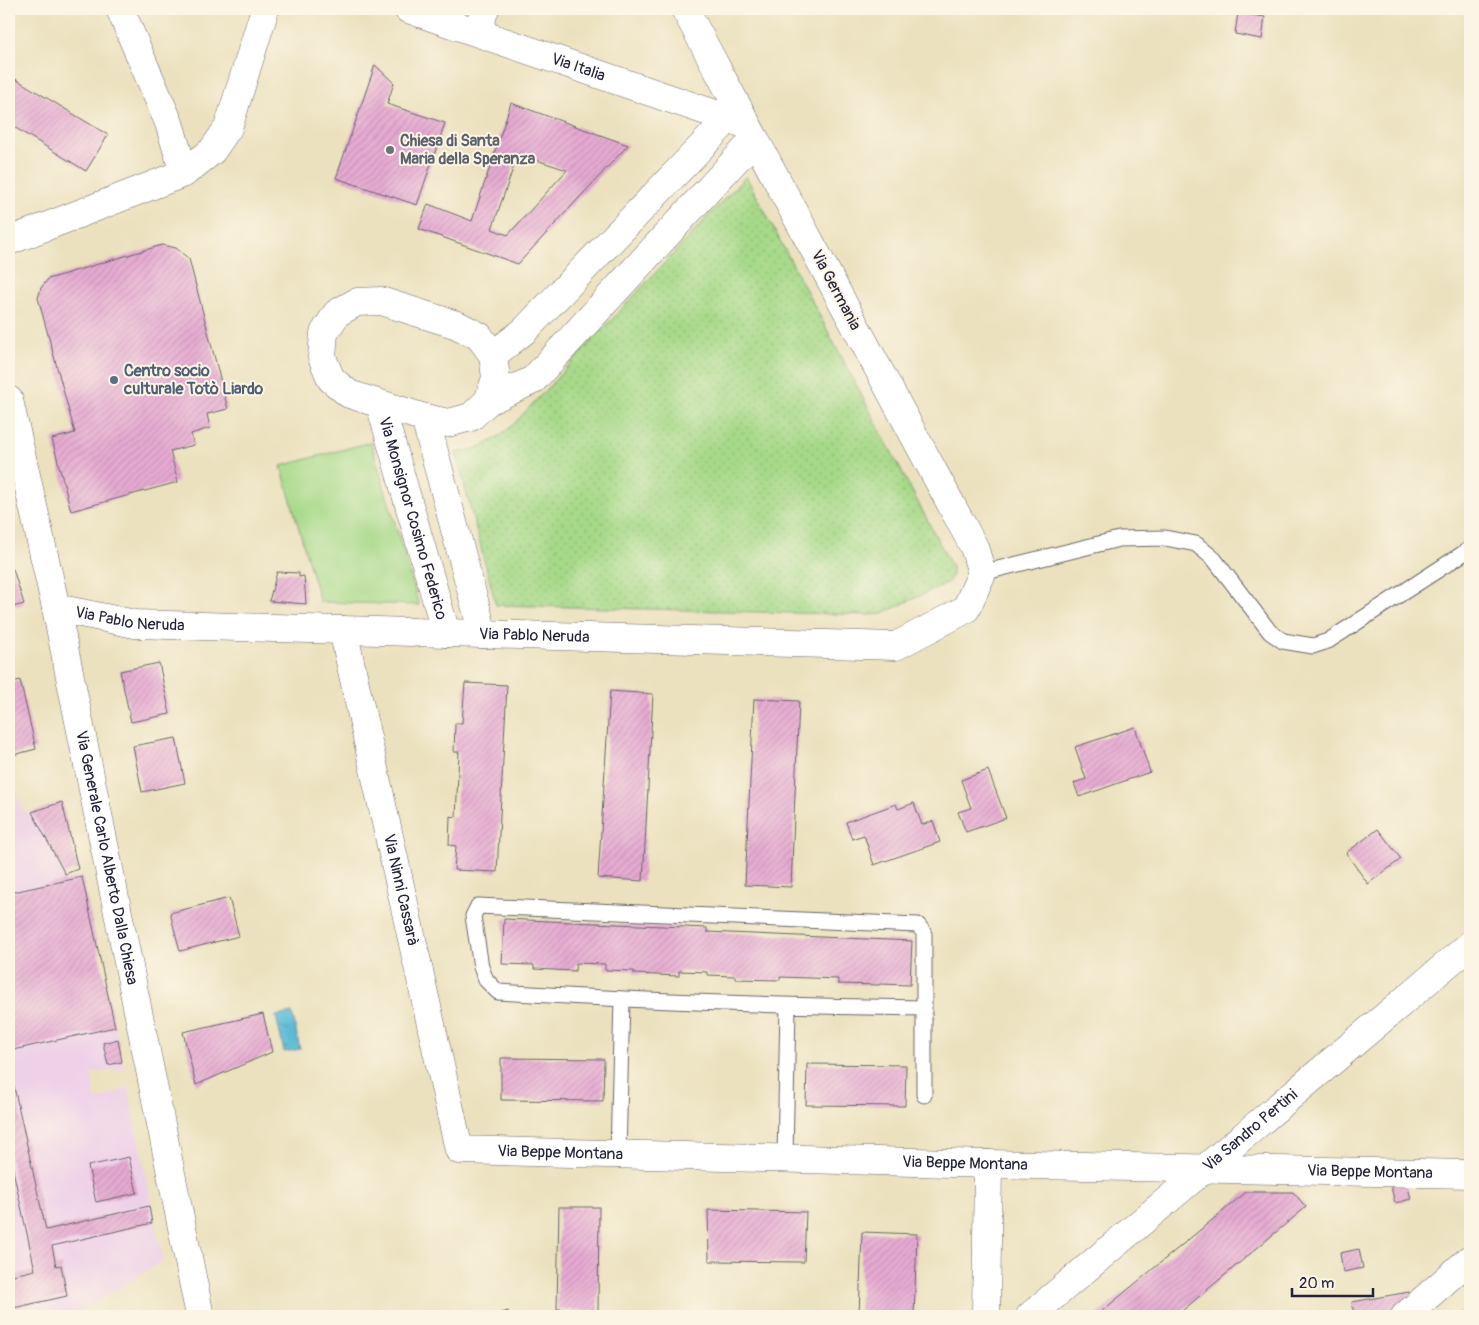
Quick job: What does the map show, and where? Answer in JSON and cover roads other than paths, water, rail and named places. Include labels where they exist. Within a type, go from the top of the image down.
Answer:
[{"type":"street","points":[[120,9],[169,123],[184,173]]},
{"type":"street","points":[[9,240],[184,173],[212,152],[228,128],[265,9]]},
{"type":"street","name":"Via Italia","points":[[408,9],[481,20],[743,128]]},
{"type":"street","name":"Via Germania","points":[[685,9],[743,128],[974,548],[982,573]]},
{"type":"street","points":[[493,355],[524,331],[743,128]]},
{"type":"street","points":[[488,401],[496,378],[493,355],[478,336],[457,325],[381,301],[358,302],[337,314],[324,334],[322,357],[331,379],[349,394],[448,424],[471,417],[488,401],[533,380],[743,128]]},
{"type":"street","name":"Via Generale Carlo Alberto Dalla Chiesa","points":[[9,400],[56,608],[200,1316]]},
{"type":"street","name":"Via Monsignor Cosimo Federico","points":[[380,404],[446,633]]},
{"type":"street","points":[[425,418],[483,634]]},
{"type":"street","name":"Via Pablo Neruda","points":[[56,608],[135,624],[896,646],[966,609],[982,573]]},
{"type":"street","name":"Via Ninni Cassarà","points":[[343,630],[459,1150]]},
{"type":"street","name":"Via Sandro Pertini","points":[[1030,1316],[1470,945]]},
{"type":"street","name":"Via Beppe Montana","points":[[459,1150],[1470,1174]]},
{"type":"street","points":[[986,1316],[988,1164]]},
{"type":"street","points":[[1405,1316],[1470,1259]]},
{"type":"lane","points":[[982,573],[1119,538],[1165,538],[1196,544],[1214,559],[1270,632],[1283,641],[1313,646],[1328,641],[1470,549]]},
{"type":"lane","points":[[924,1008],[788,1006],[622,1000],[498,992],[486,980],[481,967],[473,916],[478,906],[918,925],[924,934],[924,1008],[924,1095]]},
{"type":"lane","points":[[618,1154],[622,1000]]},
{"type":"lane","points":[[785,1158],[788,1006]]},
{"type":"water","points":[[292,1013],[300,1049],[284,1052],[276,1016]]},
{"type":"place","name":"Chiesa di Santa Maria della Speranza","points":[[390,150]]},
{"type":"place","name":"Centro socio culturale Totò Liardo","points":[[114,380]]}]
